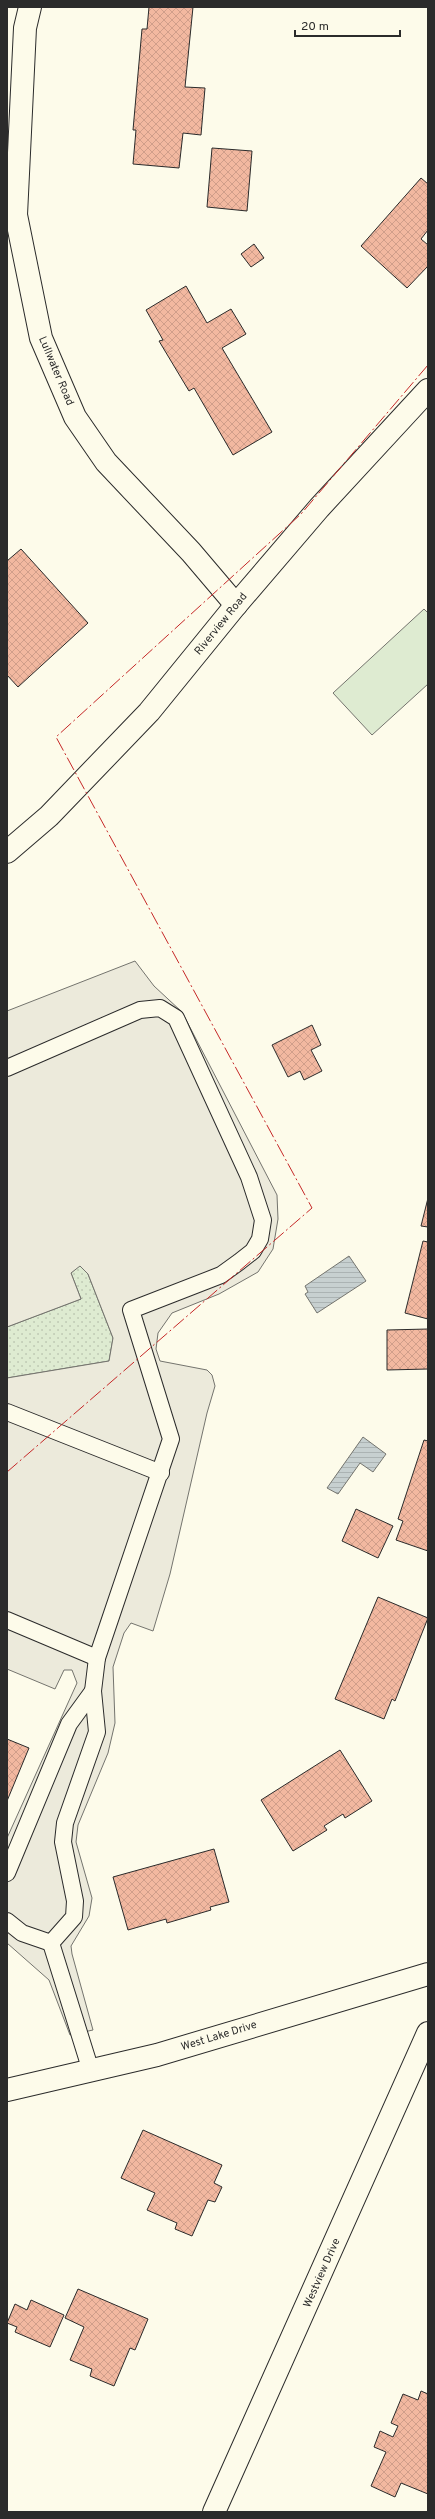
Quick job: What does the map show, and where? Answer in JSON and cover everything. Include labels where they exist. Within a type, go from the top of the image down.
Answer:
[{"type":"street","name":"Lullwater Road","points":[[30,7],[25,28],[16,215],[41,338],[75,417],[106,462],[191,552],[236,605]]},
{"type":"street","name":"Riverview Road","points":[[7,852],[49,816],[149,712],[236,605],[319,508],[428,390]]},
{"type":"street","name":"West Lake Drive","points":[[7,2090],[91,2072],[157,2055],[428,1974]]},
{"type":"street","name":"Westview Drive","points":[[214,2512],[428,2033]]},
{"type":"lane","points":[[7,1068],[140,1010],[160,1008],[176,1018],[249,1177],[263,1220],[260,1239],[253,1251],[221,1275],[131,1310],[171,1439],[161,1473],[97,1658],[93,1691],[97,1732],[65,1823],[63,1842],[75,1901],[74,1917],[51,1943]]},
{"type":"lane","points":[[7,1412],[161,1473]]},
{"type":"lane","points":[[7,1620],[97,1658]]},
{"type":"lane","points":[[7,1873],[70,1724],[93,1691]]},
{"type":"lane","points":[[7,1921],[22,1933],[51,1943]]},
{"type":"lane","points":[[51,1943],[91,2072]]},
{"type":"green space","points":[[424,609],[428,613],[428,684],[372,735],[333,693]]},
{"type":"green space","points":[[80,1265],[88,1274],[113,1338],[109,1361],[7,1378],[7,1327],[81,1299],[71,1273]]},
{"type":"shaded area","points":[[135,961],[154,986],[182,1012],[277,1195],[278,1219],[273,1249],[258,1272],[219,1294],[172,1313],[158,1333],[156,1349],[160,1361],[207,1370],[212,1375],[215,1386],[207,1413],[170,1574],[153,1631],[131,1623],[124,1633],[113,1667],[115,1723],[108,1753],[78,1825],[76,1842],[92,1898],[89,1916],[71,1946],[93,2030],[70,2035],[49,1980],[7,1943],[7,1838],[77,1683],[72,1670],[64,1670],[55,1689],[7,1669],[7,1378],[109,1361],[113,1338],[88,1274],[80,1266],[71,1273],[81,1299],[7,1327],[7,1011]]},
{"type":"shaded area","points":[[349,1256],[366,1281],[317,1313],[305,1294],[308,1292],[305,1286]]},
{"type":"shaded area","points":[[363,1437],[386,1454],[373,1472],[360,1463],[338,1494],[327,1488]]},
{"type":"building","points":[[149,7],[193,7],[185,87],[205,88],[201,135],[183,133],[179,168],[133,164],[136,130],[133,130],[142,29],[147,29]]},
{"type":"building","points":[[212,148],[252,151],[247,211],[207,207]]},
{"type":"building","points":[[421,178],[428,184],[428,230],[421,239],[428,245],[428,266],[407,288],[361,246]]},
{"type":"building","points":[[254,244],[264,258],[251,267],[241,254]]},
{"type":"building","points":[[186,286],[207,323],[231,309],[246,334],[222,348],[272,432],[233,455],[194,388],[189,391],[159,341],[163,340],[146,310]]},
{"type":"building","points":[[21,549],[88,623],[18,687],[7,675],[7,561]]},
{"type":"building","points":[[312,1025],[321,1045],[311,1050],[322,1071],[304,1080],[300,1071],[288,1077],[272,1045]]},
{"type":"building","points":[[428,1198],[428,1227],[421,1226]]},
{"type":"building","points":[[423,1241],[428,1242],[428,1319],[405,1313]]},
{"type":"building","points":[[428,1329],[428,1369],[387,1370],[387,1330]]},
{"type":"building","points":[[424,1440],[428,1441],[428,1551],[396,1540],[403,1521],[398,1519]]},
{"type":"building","points":[[356,1509],[393,1526],[378,1558],[342,1541]]},
{"type":"building","points":[[378,1597],[428,1618],[395,1701],[392,1699],[384,1719],[335,1699]]},
{"type":"building","points":[[7,1739],[29,1748],[7,1801]]},
{"type":"building","points":[[340,1750],[372,1801],[345,1818],[343,1814],[324,1826],[327,1830],[293,1851],[261,1800]]},
{"type":"building","points":[[214,1849],[229,1902],[210,1907],[211,1910],[167,1923],[166,1919],[128,1930],[113,1877]]},
{"type":"building","points":[[143,2130],[222,2165],[214,2183],[222,2187],[215,2202],[208,2200],[192,2236],[175,2229],[177,2223],[147,2210],[155,2193],[121,2178]]},
{"type":"building","points":[[78,2289],[148,2319],[135,2350],[130,2348],[114,2386],[90,2376],[92,2369],[70,2360],[84,2327],[65,2318]]},
{"type":"building","points":[[31,2300],[64,2315],[50,2347],[15,2332],[17,2327],[7,2323],[15,2304],[27,2310]]},
{"type":"building","points":[[421,2391],[428,2394],[428,2494],[401,2483],[395,2497],[371,2486],[386,2452],[374,2447],[380,2431],[393,2437],[398,2426],[391,2423],[403,2394],[418,2400]]},
{"type":"power","points":[[7,1472],[312,1208],[56,737],[301,514],[428,365]]}]
